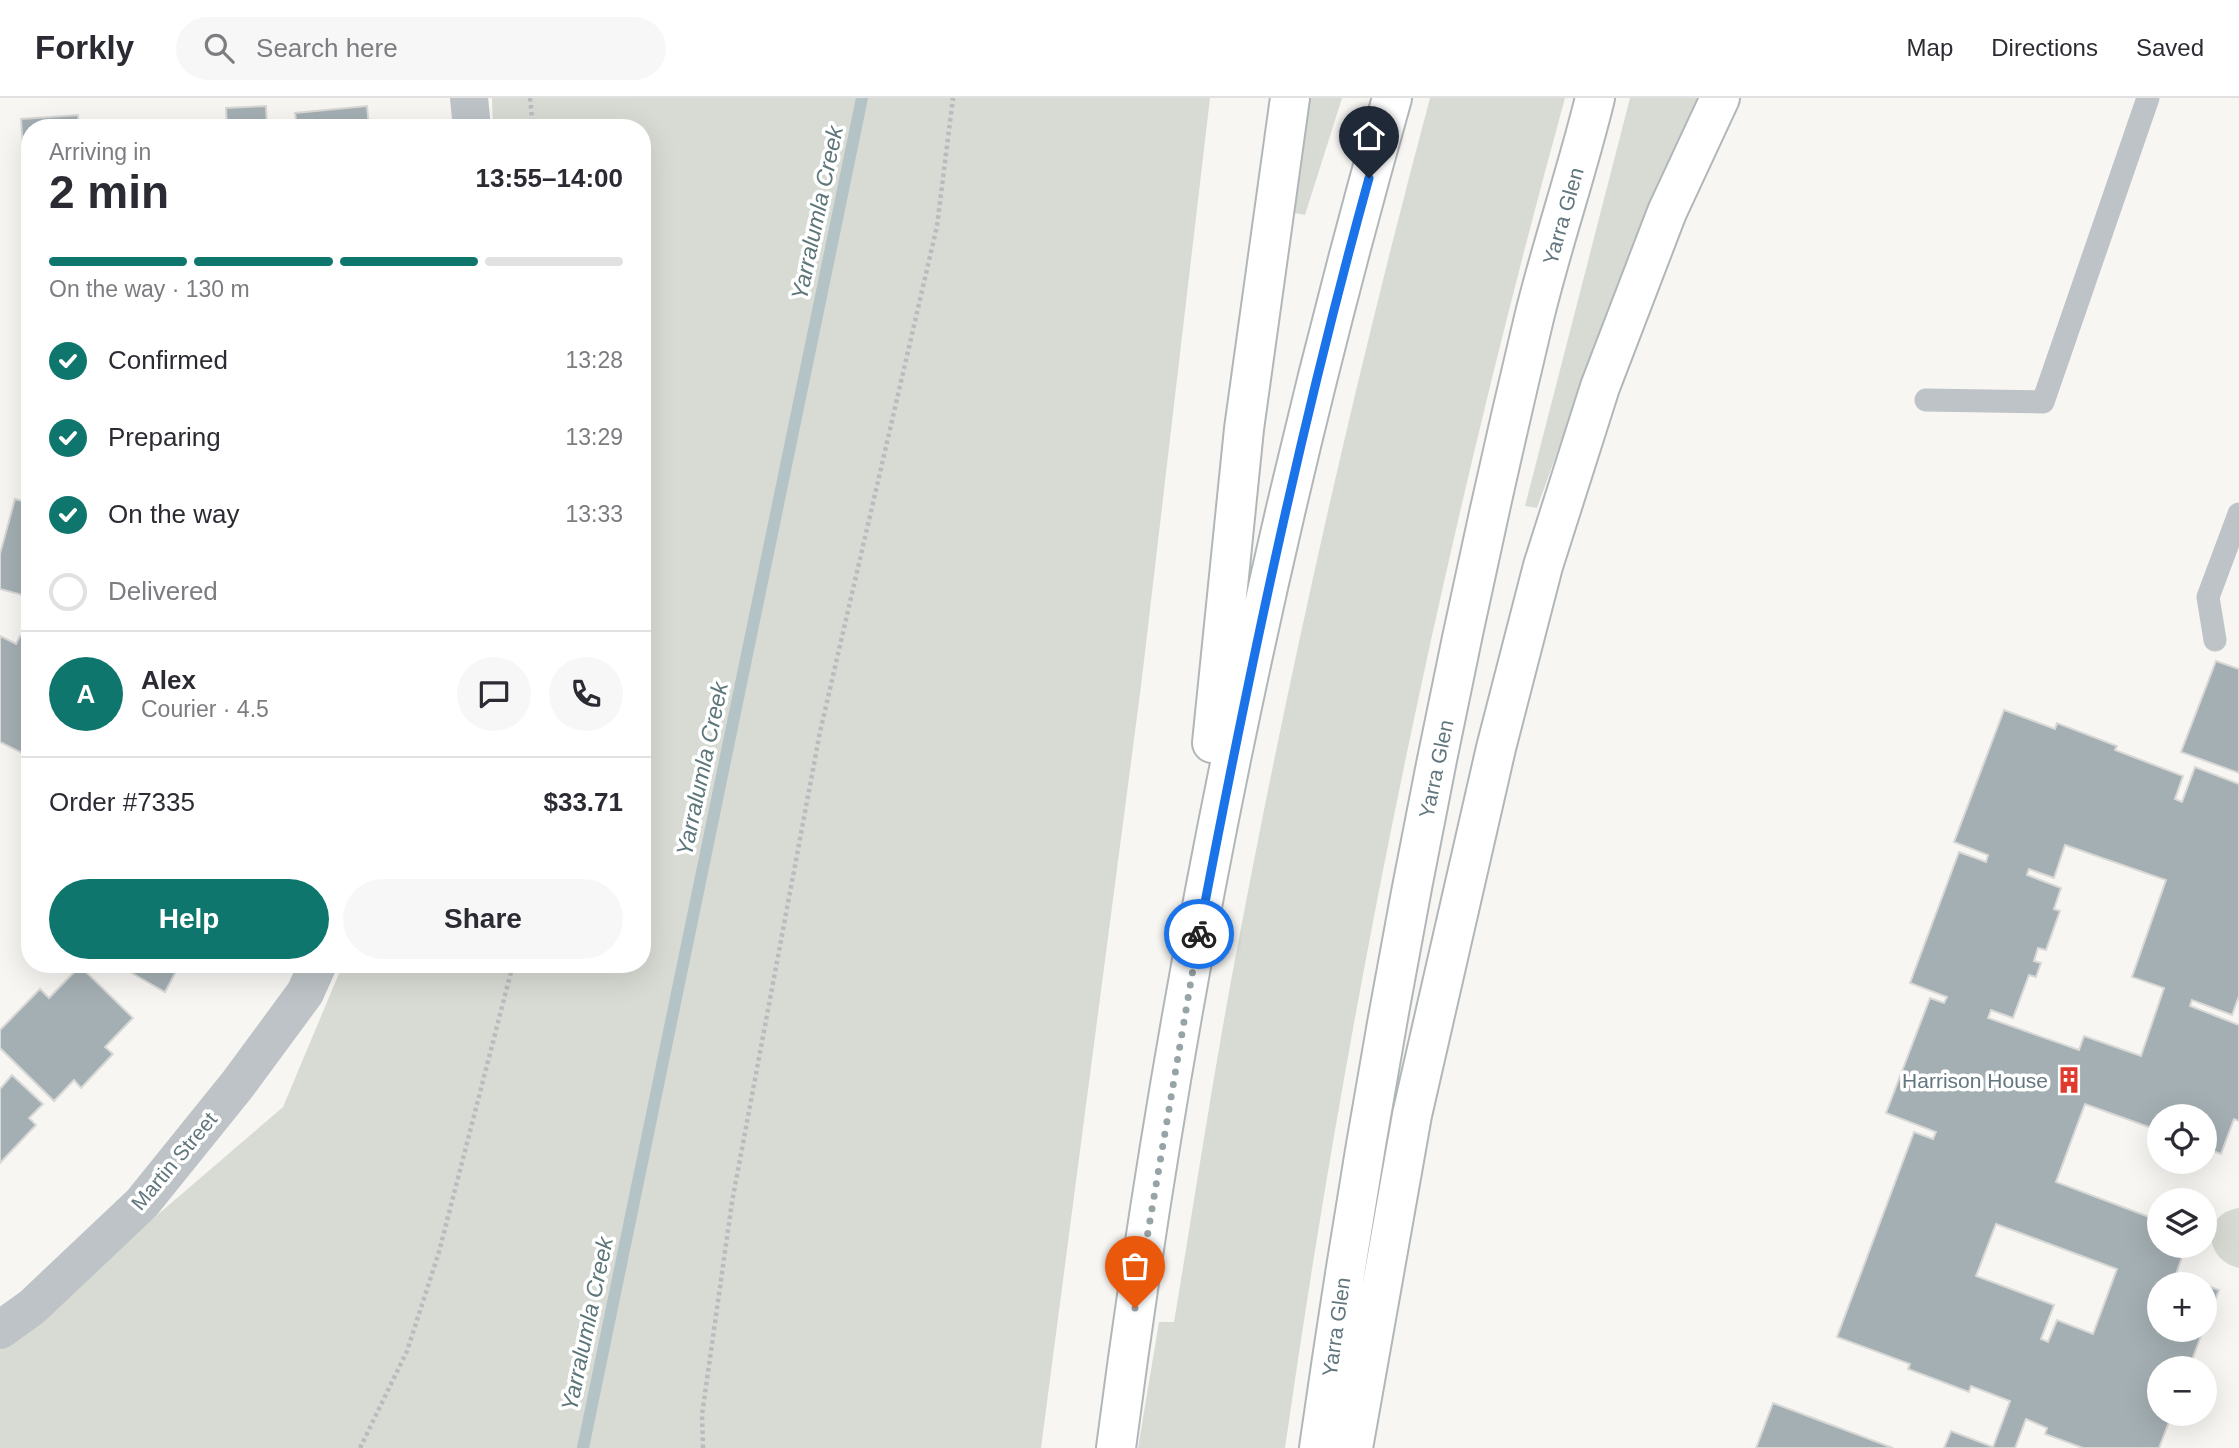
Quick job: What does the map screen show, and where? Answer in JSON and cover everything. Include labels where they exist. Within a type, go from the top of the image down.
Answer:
[{"type":"highway","points":[[1180,1031],[1244,429],[1290,98]]},
{"type":"highway","points":[[1116,1448],[1180,1031],[1247,683],[1346,261],[1392,98]]},
{"type":"highway","name":"Yarra Glen","points":[[1319,1448],[1366,1134],[1404,920],[1535,316],[1595,98]]},
{"type":"highway","points":[[1353,1448],[1412,1115],[1496,748],[1543,566],[1609,362],[1667,212],[1720,98]]},
{"type":"street","points":[[469,98],[471,119]]},
{"type":"street","name":"Martin Street","points":[[0,1331],[32,1307],[142,1203],[238,1084],[298,1003],[313,973]]},
{"type":"lane","points":[[1926,400],[2043,402],[2148,98]]},
{"type":"lane","points":[[2215,640],[2208,597],[2239,514]]},
{"type":"path","points":[[530,98],[532,119]]},
{"type":"path","points":[[702,1448],[702,1415],[737,1175],[820,732],[937,226],[953,98]]},
{"type":"path","points":[[360,1448],[407,1352],[439,1252],[511,973]]},
{"type":"shaded area","points":[[492,98],[1210,98],[1141,686],[1041,1448],[0,1448],[0,1350],[283,1107],[339,973],[651,973],[651,119],[493,119]]},
{"type":"shaded area","points":[[1302,98],[1342,98],[1305,215],[1290,212]]},
{"type":"shaded area","points":[[1430,98],[1565,98],[1479,432],[1404,768],[1339,1107],[1285,1448],[1138,1448],[1159,1322],[1174,1322],[1231,981],[1274,759],[1347,428]]},
{"type":"shaded area","points":[[1630,98],[1697,98],[1628,256],[1537,508],[1525,506]]},
{"type":"shaded area","points":[[2239,1208],[2239,1268],[2227,1263],[2217,1254],[2217,1220],[2227,1212]]},
{"type":"building","points":[[266,106],[267,119],[227,119],[226,108]]},
{"type":"building","points":[[367,106],[368,119],[296,119],[295,113]]},
{"type":"building","points":[[78,115],[78,119],[21,119]]},
{"type":"building","points":[[15,499],[21,501],[21,595],[0,589],[0,554]]},
{"type":"building","points":[[0,636],[16,644],[20,636],[21,752],[0,742]]},
{"type":"building","points":[[2216,661],[2239,669],[2239,773],[2181,752]]},
{"type":"building","name":"Harrison House","points":[[2004,710],[2055,729],[2057,723],[2117,746],[2115,750],[2183,776],[2175,799],[2182,802],[2195,767],[2239,784],[2239,996],[2232,1015],[2192,1000],[2190,1006],[2239,1025],[2239,1121],[2234,1119],[2221,1154],[2217,1152],[2217,1104],[2147,1104],[2147,1126],[2085,1104],[2056,1182],[2147,1216],[2147,1258],[2182,1258],[2177,1272],[2147,1272],[2147,1342],[2199,1342],[2193,1356],[2147,1356],[2147,1426],[2167,1426],[2159,1448],[2083,1448],[2045,1434],[2047,1428],[2026,1419],[2015,1448],[1944,1448],[1951,1431],[1993,1447],[2010,1401],[1971,1386],[1969,1392],[1908,1369],[1910,1364],[1837,1337],[1914,1132],[1933,1139],[1936,1132],[1886,1113],[1930,998],[1944,1003],[1947,997],[1910,983],[1959,852],[1986,862],[1988,855],[1954,842]],"holes":[[[2065,845],[2166,880],[2132,977],[2164,988],[2141,1056],[2084,1036],[2079,1050],[1988,1018],[1991,1010],[2013,1018],[2029,975],[2036,977],[2041,963],[2034,961],[2038,948],[2046,950],[2060,911],[2054,909],[2061,888],[2027,875],[2029,869],[2054,878]],[[1996,1224],[2117,1269],[2093,1334],[2057,1320],[2048,1342],[2041,1339],[2054,1305],[1976,1276]]]},
{"type":"building","points":[[73,973],[87,973],[133,1018],[105,1047],[113,1054],[81,1088],[74,1080],[54,1101],[0,1048],[0,1030],[40,989],[49,998]]},
{"type":"building","points":[[132,973],[175,973],[165,992]]},
{"type":"building","points":[[12,1075],[43,1104],[29,1118],[36,1125],[0,1163],[0,1089]]},
{"type":"building","points":[[1773,1403],[1893,1448],[1756,1448]]},
{"type":"waterway","name":"Yarralumla Creek","points":[[583,1448],[862,98]]},
{"type":"way so far","points":[[1135,1308],[1176,1055],[1199,934]]},
{"type":"place","name":"Harrison House","points":[[2069,1080]]},
{"type":"route","points":[[1199,934],[1247,683],[1346,261],[1369,178]]}]
